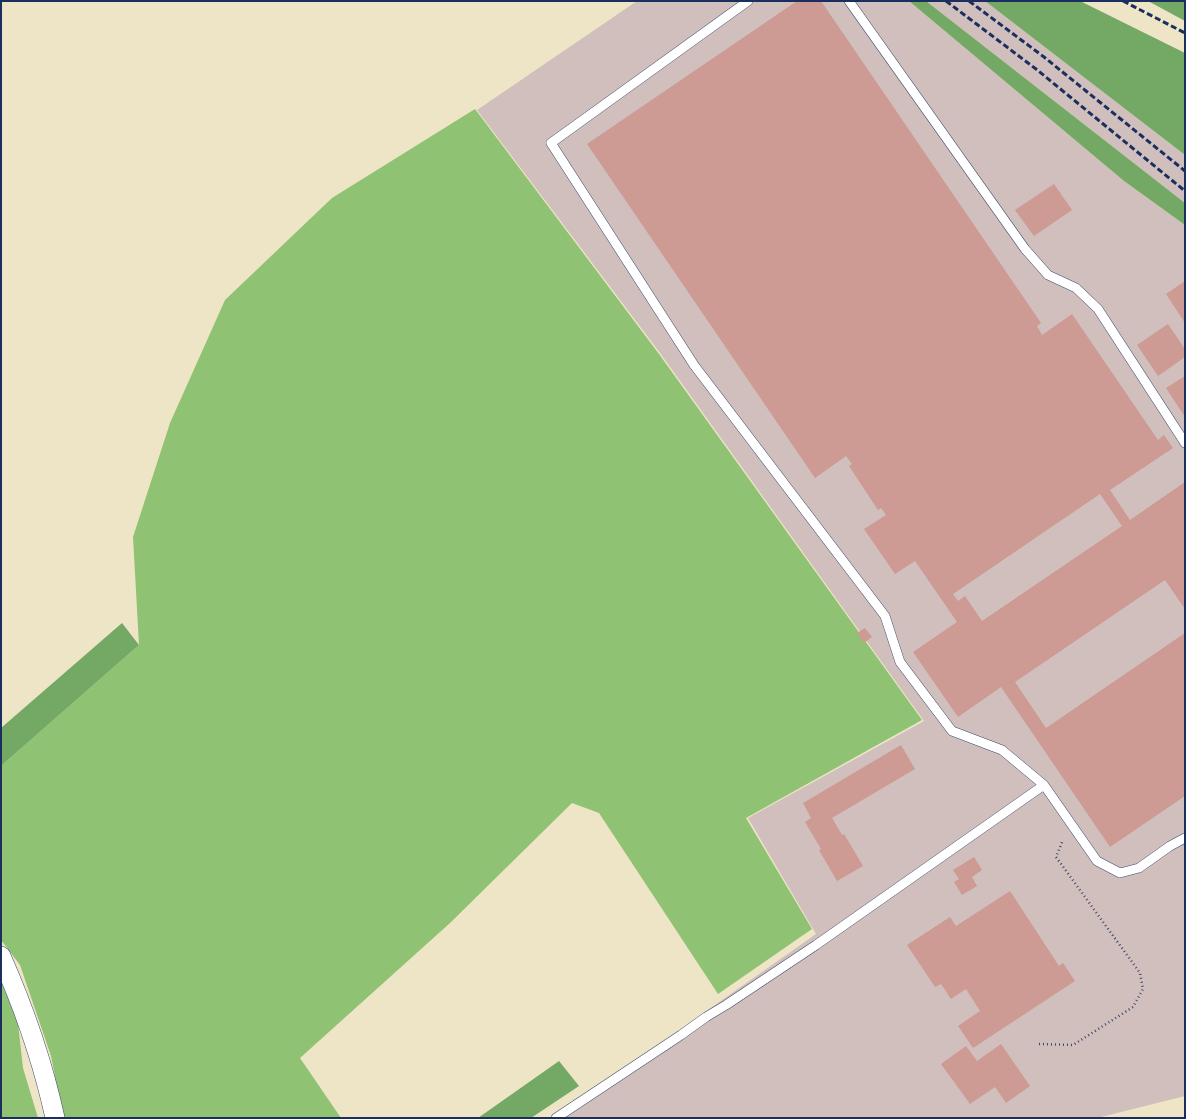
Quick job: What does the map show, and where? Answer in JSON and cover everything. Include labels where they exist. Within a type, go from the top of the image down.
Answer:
[{"type":"street","points":[[1,956],[34,1042],[55,1118]]},
{"type":"lane","points":[[748,1],[550,144],[694,365],[885,616],[900,662],[952,731],[1002,750],[1044,785],[1097,861],[1120,873],[1140,868],[1170,846],[1185,838]]},
{"type":"lane","points":[[849,1],[1025,249],[1048,275],[1076,288],[1098,309],[1185,443]]},
{"type":"lane","points":[[556,1118],[816,945],[1044,785]]},
{"type":"path","points":[[1039,1044],[1073,1045],[1133,1007],[1143,989],[1140,973],[1056,857],[1071,823]]},
{"type":"shaded area","points":[[637,1],[909,1],[1124,181],[1185,225],[1185,1096],[1097,1118],[554,1118],[816,934],[748,818],[924,721],[660,353],[477,110]]},
{"type":"shaded area","points":[[926,1],[985,1],[1185,155],[1185,203]]},
{"type":"green space","points":[[909,1],[926,1],[1185,203],[1185,225],[1124,181]]},
{"type":"green space","points":[[985,1],[1080,1],[1185,53],[1185,155]]},
{"type":"green space","points":[[1148,1],[1185,1],[1185,21]]},
{"type":"green space","points":[[475,109],[659,354],[922,720],[746,818],[812,929],[718,994],[599,813],[572,803],[450,923],[300,1058],[341,1118],[63,1118],[51,1056],[20,965],[1,940],[1,766],[139,645],[133,537],[170,423],[225,300],[332,198]]},
{"type":"green space","points":[[122,623],[139,645],[1,766],[1,728]]},
{"type":"green space","points":[[1,977],[17,1015],[23,1068],[38,1118],[1,1118]]},
{"type":"green space","points":[[559,1061],[579,1086],[531,1118],[478,1118]]},
{"type":"building","points":[[797,1],[821,1],[1041,323],[1037,326],[1042,335],[1072,314],[1158,440],[1164,435],[1173,448],[1110,490],[1130,520],[1185,482],[1185,609],[1165,580],[1015,682],[1046,728],[1185,633],[1185,796],[1110,847],[1001,687],[958,717],[913,652],[957,622],[915,561],[895,574],[864,529],[886,515],[881,508],[878,510],[849,466],[852,464],[846,456],[815,478],[587,144]],"holes":[[[1100,494],[1122,526],[982,621],[965,596],[958,601],[953,594]]]},
{"type":"building","points":[[1054,184],[1072,210],[1034,236],[1015,210]]},
{"type":"building","points":[[1185,281],[1185,323],[1166,294]]},
{"type":"building","points":[[1168,324],[1185,349],[1185,357],[1158,376],[1137,345]]},
{"type":"building","points":[[1185,376],[1185,417],[1166,388]]},
{"type":"building","points":[[865,628],[872,637],[864,643],[857,633]]},
{"type":"building","points":[[901,745],[915,769],[832,818],[842,835],[844,834],[863,866],[837,881],[805,822],[811,818],[803,803]]},
{"type":"building","points":[[974,857],[982,870],[972,877],[977,886],[962,895],[954,882],[959,879],[953,870]]},
{"type":"building","points":[[1010,891],[1059,966],[1063,963],[1075,981],[973,1048],[958,1026],[980,1011],[966,989],[951,999],[941,984],[935,987],[907,945],[950,917],[956,926]]},
{"type":"building","points":[[1001,1044],[1030,1086],[1006,1103],[995,1087],[970,1104],[941,1064],[966,1046],[977,1061]]},
{"type":"railway","points":[[946,1],[1036,69],[1185,191]]},
{"type":"railway","points":[[969,1],[1044,57],[1185,171]]},
{"type":"railway","points":[[1123,1],[1185,33]]}]
